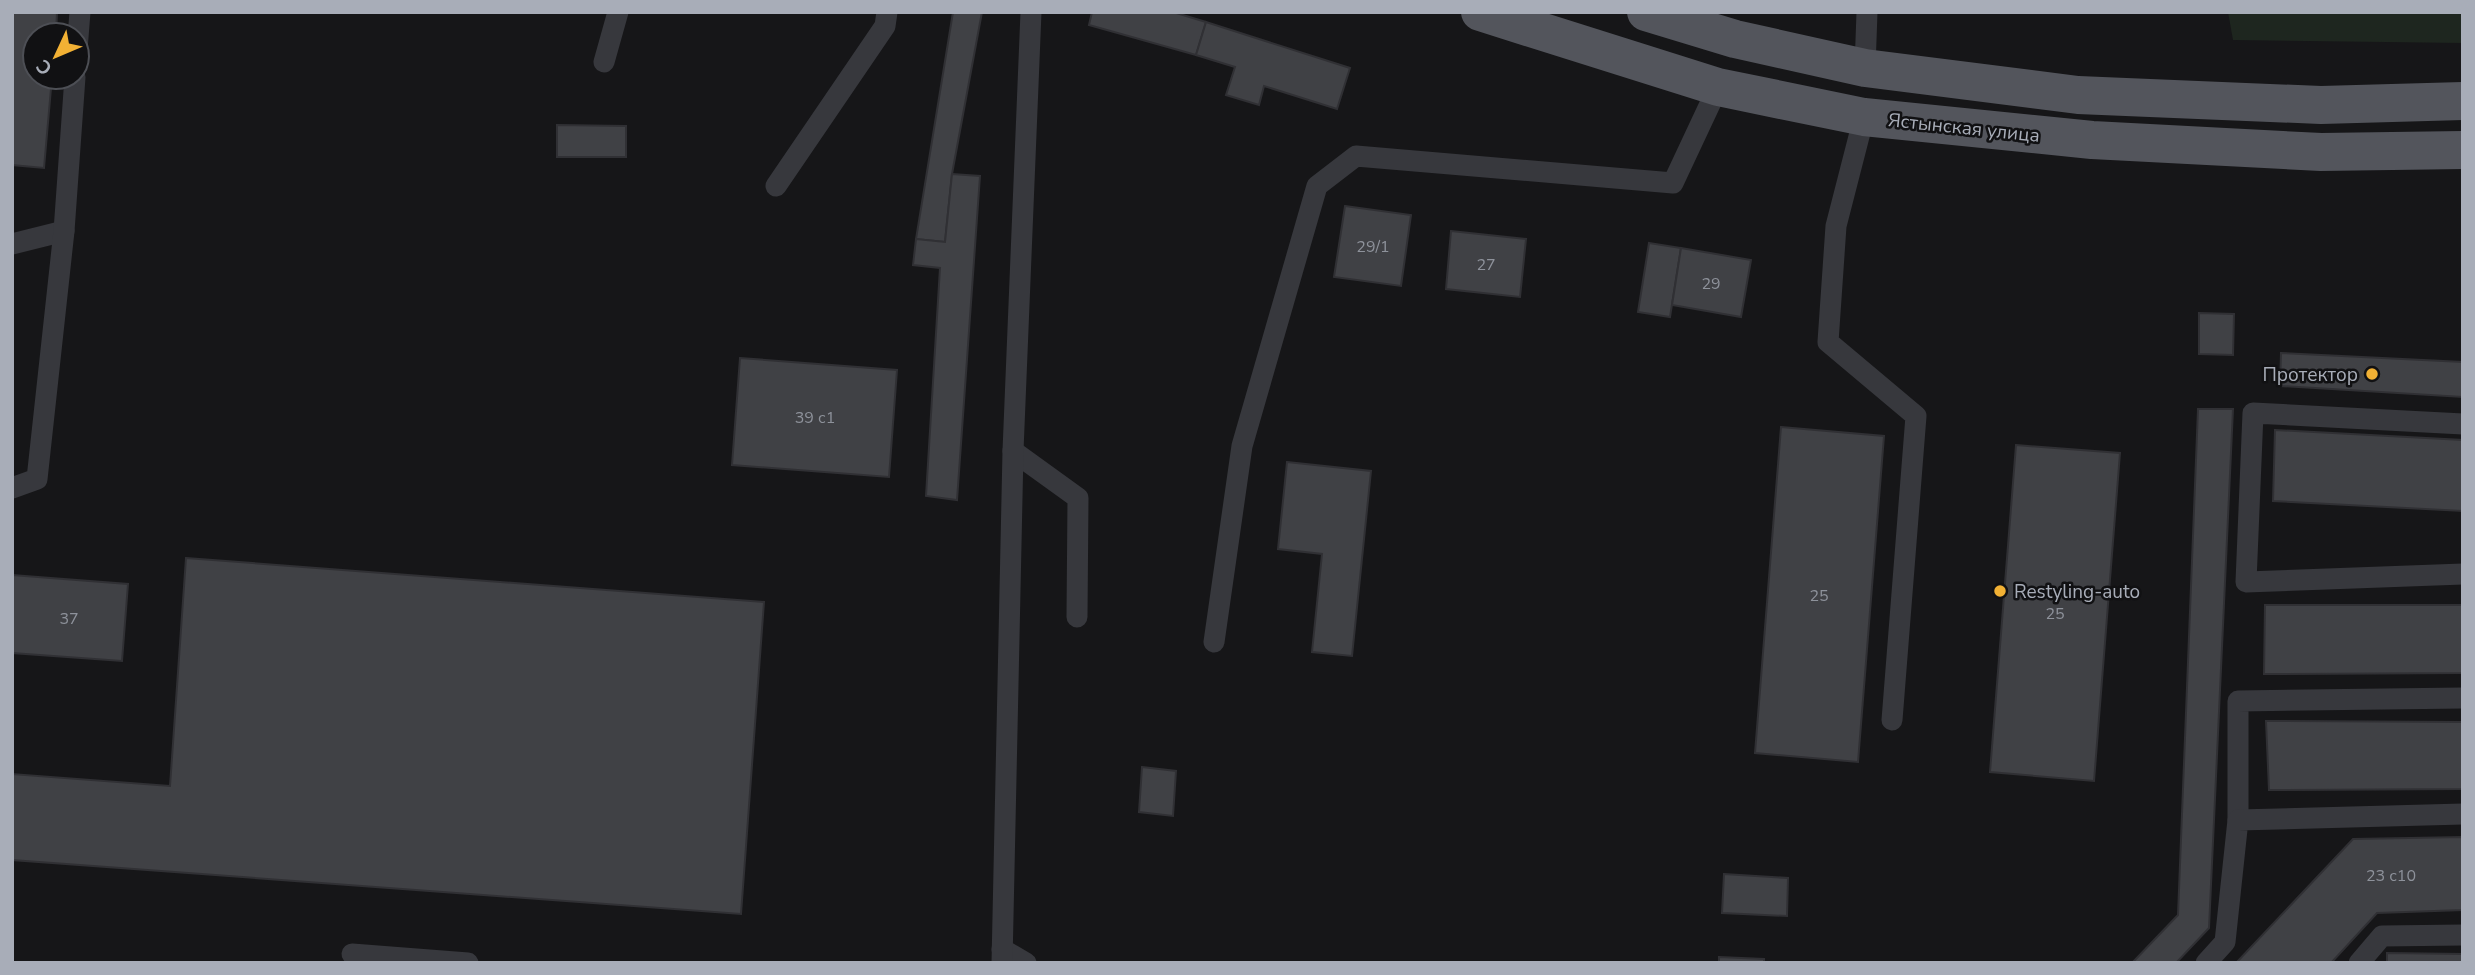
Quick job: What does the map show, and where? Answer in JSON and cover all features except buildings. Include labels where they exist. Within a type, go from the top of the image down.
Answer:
[{"type":"main road","name":"Ястынская улица","points":[[1480,12],[1718,87],[1864,117],[2092,140],[2321,152],[2463,150]]},
{"type":"main road","points":[[1646,12],[1735,39],[1865,68],[2078,95],[2321,105],[2463,101]]},
{"type":"lane","points":[[604,62],[618,12]]},
{"type":"lane","points":[[776,186],[885,26],[887,12]]},
{"type":"lane","points":[[1026,963],[1002,956],[1013,451],[1031,12]]},
{"type":"lane","points":[[1865,68],[1867,12]]},
{"type":"lane","points":[[1214,642],[1242,446],[1317,186],[1356,156],[1673,183],[1718,87]]},
{"type":"lane","points":[[12,488],[37,480],[64,231],[74,91]]},
{"type":"lane","points":[[1864,117],[1836,226],[1828,342],[1916,416],[1892,720]]},
{"type":"lane","points":[[12,244],[64,231]]},
{"type":"lane","points":[[2463,424],[2253,413],[2246,582],[2463,574]]},
{"type":"lane","points":[[1013,451],[1078,498],[1077,617]]},
{"type":"lane","points":[[2206,963],[2225,942],[2238,820],[2238,701],[2463,698]]},
{"type":"lane","points":[[2238,820],[2463,814]]},
{"type":"lane","points":[[2359,963],[2382,936],[2463,935]]},
{"type":"lane","points":[[352,954],[468,963]]},
{"type":"shaded area","points":[[2228,12],[2463,12],[2463,43],[2233,40]]},
{"type":"place","name":"Протектор","points":[[2372,374]]},
{"type":"place","name":"Restyling-auto","points":[[2000,591]]}]
